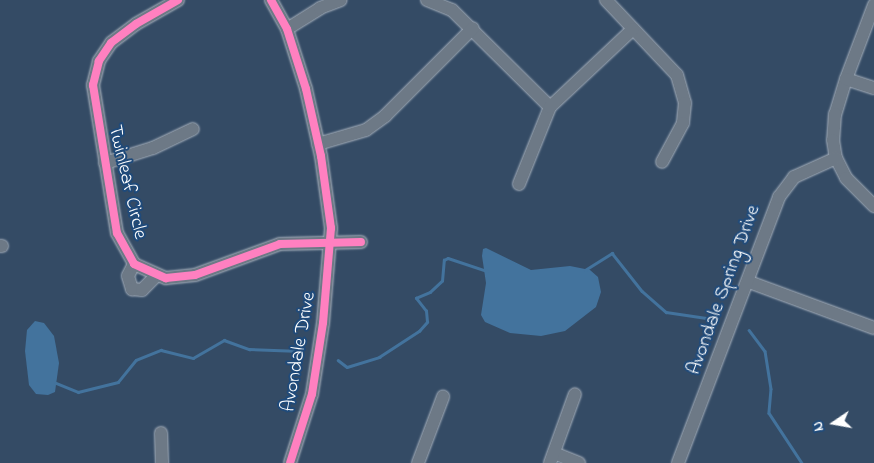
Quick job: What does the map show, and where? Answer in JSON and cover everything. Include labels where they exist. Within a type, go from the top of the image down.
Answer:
[{"type":"street","name":"Twinleaf Circle","points":[[178,0],[136,24],[111,43],[99,61],[92,85],[117,233],[134,264],[156,276],[166,278],[195,274],[280,244],[331,245]]},
{"type":"street","name":"Avondale Drive","points":[[271,0],[287,29],[318,144],[331,245],[312,394],[290,463]]},
{"type":"street","points":[[287,29],[320,8],[341,0]]},
{"type":"street","points":[[428,0],[452,10],[473,28],[550,107]]},
{"type":"street","points":[[606,0],[677,75],[685,103],[683,124],[662,162]]},
{"type":"street","points":[[874,5],[846,78],[833,126],[836,158],[846,178],[874,206]]},
{"type":"street","points":[[318,144],[366,130],[385,116],[473,28]]},
{"type":"street","points":[[519,184],[550,107],[633,29]]},
{"type":"street","points":[[846,78],[874,88]]},
{"type":"street","points":[[105,163],[153,148],[193,129]]},
{"type":"street","name":"Avondale Spring Drive","points":[[678,463],[749,282],[773,210],[786,185],[800,172],[836,158]]},
{"type":"street","points":[[331,245],[361,242]]},
{"type":"street","name":"Twinleaf Circle","points":[[134,264],[128,276],[132,289],[142,290],[156,276]]},
{"type":"street","points":[[749,282],[874,328]]},
{"type":"street","points":[[574,394],[552,458],[579,463]]},
{"type":"street","points":[[418,463],[443,397]]},
{"type":"street","points":[[161,433],[162,463]]},
{"type":"water","points":[[486,248],[531,270],[570,266],[590,270],[598,277],[601,292],[596,307],[565,331],[541,336],[510,333],[485,322],[481,315],[486,283],[482,256],[483,249]]},
{"type":"water","points":[[35,321],[44,323],[54,336],[59,363],[55,392],[48,395],[36,394],[29,385],[25,351],[27,330]]},
{"type":"waterway","points":[[585,270],[612,253],[642,291],[666,312],[714,319]]},
{"type":"waterway","points":[[338,360],[347,367],[379,357],[419,331],[427,322],[426,311],[416,298],[430,292],[442,281],[444,260],[448,258],[487,271]]},
{"type":"waterway","points":[[749,330],[765,351],[771,389],[769,413],[802,463]]},
{"type":"waterway","points":[[56,383],[78,392],[118,382],[136,360],[161,350],[193,358],[224,340],[249,349],[300,351]]},
{"type":"cycle path","points":[[178,0],[136,24],[111,43],[99,61],[93,85],[117,233],[134,264],[166,278],[195,275],[280,244],[361,242]]},
{"type":"cycle path","points":[[271,0],[287,29],[306,89],[321,156],[331,228],[323,323],[312,394],[290,463]]}]
